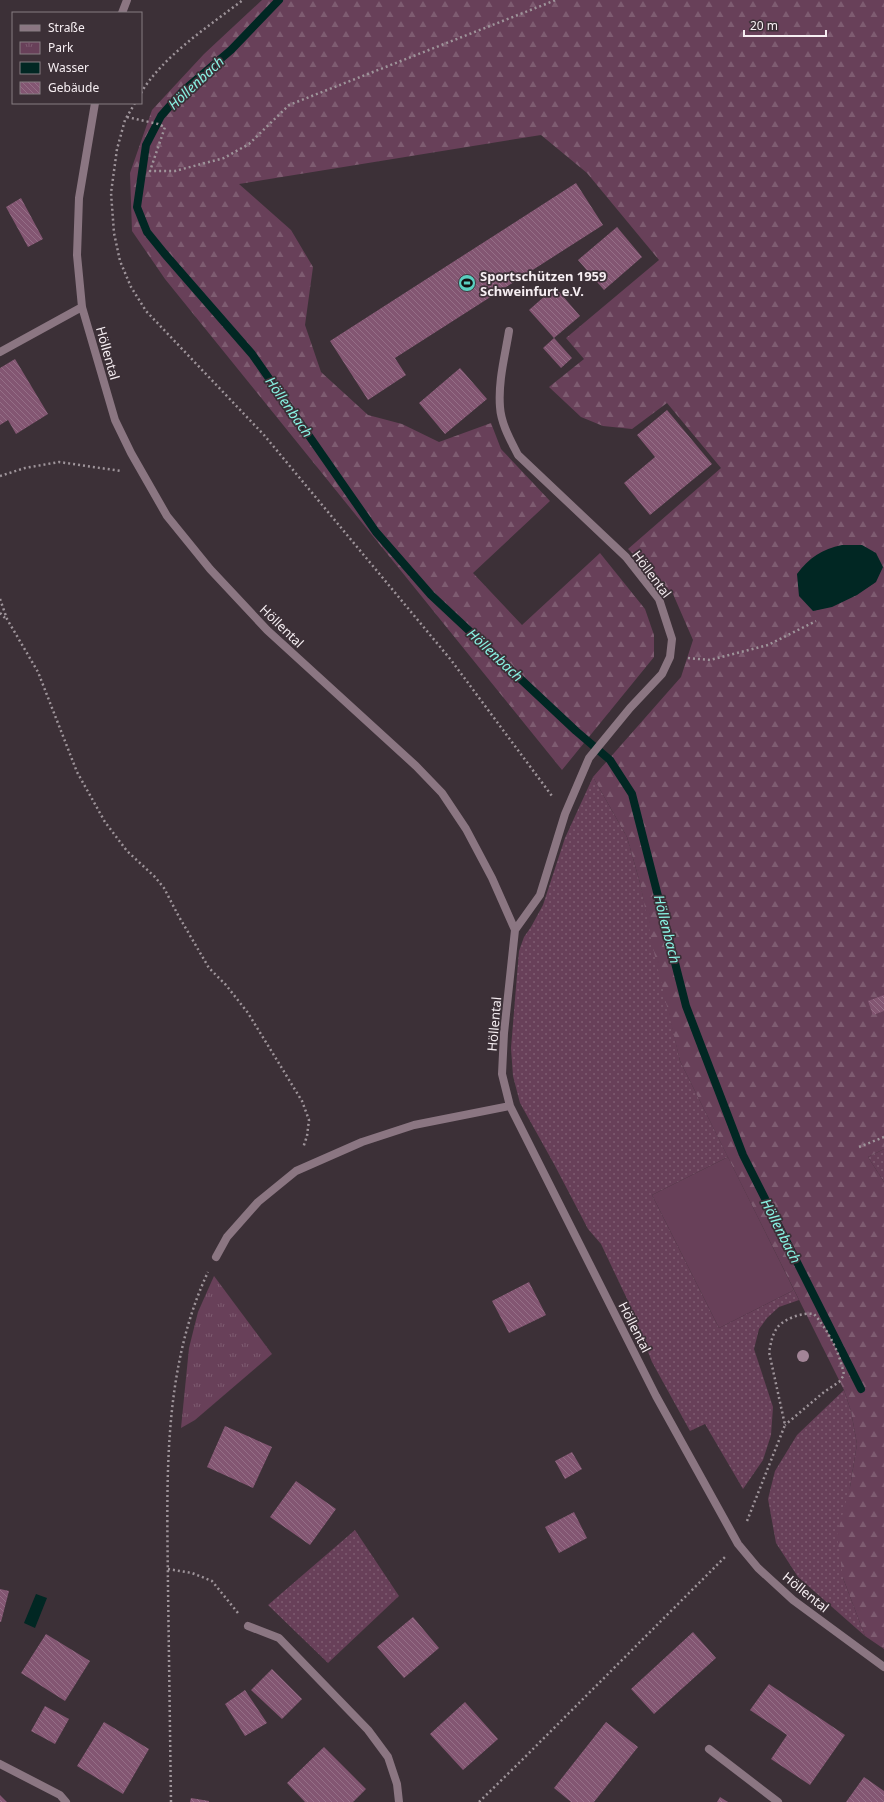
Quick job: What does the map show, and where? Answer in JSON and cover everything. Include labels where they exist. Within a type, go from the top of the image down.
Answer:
[{"type":"street","points":[[122,12],[127,0]]},
{"type":"street","name":"Höllental","points":[[95,104],[79,198],[77,254],[82,307],[115,420],[142,474],[167,516],[210,569],[267,630],[416,766],[442,793],[466,829],[492,878],[515,930]]},
{"type":"street","points":[[0,352],[82,307]]},
{"type":"street","name":"Höllental","points":[[509,331],[500,380],[500,408],[507,434],[518,456],[626,557],[659,599],[672,639],[670,657],[662,674],[630,708],[589,758],[566,814],[540,895],[515,930],[504,1033],[502,1074],[510,1106],[656,1396],[738,1544],[758,1568],[793,1600],[884,1667]]},
{"type":"street","points":[[216,1257],[227,1237],[258,1202],[296,1171],[362,1142],[414,1125],[510,1106]]},
{"type":"street","points":[[248,1626],[279,1638],[368,1730],[388,1757],[397,1784],[399,1802]]},
{"type":"street","points":[[709,1749],[778,1802]]},
{"type":"street","points":[[0,1764],[60,1795],[66,1802]]},
{"type":"path","points":[[142,90],[148,81],[169,59],[243,0]]},
{"type":"path","points":[[127,117],[165,127],[150,171],[175,171],[224,158],[249,144],[289,105],[556,0]]},
{"type":"path","points":[[134,104],[127,117],[117,149],[111,192],[114,233],[120,261],[131,287],[146,311],[264,436],[451,660],[566,814]]},
{"type":"path","points":[[0,476],[25,468],[59,462],[142,474]]},
{"type":"path","points":[[0,599],[7,619],[38,672],[77,772],[105,822],[127,851],[155,877],[164,888],[209,968],[226,985],[248,1012],[302,1101],[309,1120],[307,1136],[296,1171]]},
{"type":"path","points":[[0,613],[7,619]]},
{"type":"path","points":[[670,657],[710,660],[768,645],[816,621]]},
{"type":"path","points":[[859,1147],[884,1137]]},
{"type":"path","points":[[171,1802],[168,1498],[172,1396],[183,1339],[202,1286],[216,1257]]},
{"type":"path","points":[[738,1544],[785,1425],[824,1392],[839,1382],[844,1375],[842,1364],[823,1324],[814,1314],[806,1312],[778,1326],[769,1352],[785,1425]]},
{"type":"path","points":[[479,1802],[719,1562]]},
{"type":"path","points":[[168,1569],[192,1573],[212,1581],[248,1626]]},
{"type":"green space","points":[[262,0],[884,0],[884,1149],[868,1157],[884,1182],[884,1649],[865,1636],[843,1578],[837,1535],[850,1487],[857,1444],[851,1411],[844,1390],[680,1061],[654,952],[640,883],[627,837],[593,777],[681,677],[693,640],[673,594],[628,549],[721,468],[667,403],[632,429],[603,426],[581,417],[549,387],[584,359],[566,338],[659,260],[587,173],[541,135],[239,184],[291,230],[313,267],[305,325],[321,372],[368,415],[402,424],[439,442],[491,423],[501,449],[550,501],[473,573],[522,625],[600,553],[645,609],[654,635],[654,657],[562,770],[165,279],[132,231],[130,173],[152,110],[204,54]],"holes":[[[876,582],[839,603],[813,611]]]},
{"type":"green space","points":[[593,777],[627,837],[640,883],[680,1061],[728,1157],[652,1195],[719,1328],[794,1290],[799,1300],[779,1307],[767,1318],[759,1329],[754,1349],[773,1407],[771,1435],[763,1460],[743,1489],[705,1424],[690,1431],[652,1362],[628,1301],[601,1244],[588,1229],[520,1103],[513,1076],[511,1048],[519,951],[524,937],[543,905],[565,838]]},
{"type":"green space","points":[[884,1149],[884,1182],[868,1157]]},
{"type":"green space","points":[[728,1157],[794,1290],[719,1328],[652,1195]]},
{"type":"green space","points":[[214,1276],[272,1354],[195,1420],[181,1428],[189,1348],[198,1312]]},
{"type":"green space","points":[[844,1390],[851,1411],[857,1444],[850,1487],[843,1578],[865,1636],[798,1577],[776,1543],[768,1499],[775,1471],[797,1435]]},
{"type":"green space","points":[[355,1530],[399,1596],[328,1663],[268,1605]]},
{"type":"water","points":[[842,545],[862,545],[876,553],[883,567],[876,582],[857,595],[832,607],[813,611],[799,596],[797,574],[806,563],[816,555],[828,549]]},
{"type":"water","points":[[36,1594],[47,1598],[35,1628],[24,1623]]},
{"type":"building","name":"Sportschützen 1959 Schweinfurt e.V.","points":[[576,183],[603,225],[395,358],[406,375],[368,400],[330,341]]},
{"type":"building","points":[[21,198],[43,239],[28,247],[6,207]]},
{"type":"building","points":[[617,227],[642,257],[604,290],[578,260]]},
{"type":"building","points":[[555,287],[580,316],[554,338],[529,310]]},
{"type":"building","points":[[554,338],[572,358],[561,368],[543,348]]},
{"type":"building","points":[[15,359],[48,414],[16,434],[8,420],[0,425],[0,368]]},
{"type":"building","points":[[460,368],[487,399],[445,434],[419,403]]},
{"type":"building","points":[[667,410],[712,464],[650,515],[624,483],[655,457],[637,435]]},
{"type":"building","points":[[884,995],[884,1011],[873,1015],[868,1001]]},
{"type":"building","points":[[529,1282],[546,1315],[509,1333],[492,1301]]},
{"type":"building","points":[[225,1426],[272,1447],[253,1488],[207,1467]]},
{"type":"building","points":[[572,1452],[582,1469],[565,1479],[555,1461]]},
{"type":"building","points":[[296,1481],[336,1509],[310,1545],[270,1517]]},
{"type":"building","points":[[574,1512],[587,1538],[559,1553],[545,1527]]},
{"type":"building","points":[[0,1589],[9,1591],[1,1622],[0,1622]]},
{"type":"building","points":[[413,1617],[439,1648],[404,1678],[377,1647]]},
{"type":"building","points":[[693,1632],[716,1658],[654,1714],[631,1689]]},
{"type":"building","points":[[46,1634],[90,1661],[65,1701],[21,1673]]},
{"type":"building","points":[[272,1669],[302,1699],[282,1719],[251,1690]]},
{"type":"building","points":[[769,1684],[845,1735],[810,1785],[771,1759],[787,1735],[750,1710]]},
{"type":"building","points":[[245,1690],[267,1723],[245,1736],[225,1704]]},
{"type":"building","points":[[465,1702],[498,1739],[463,1770],[430,1734]]},
{"type":"building","points":[[45,1706],[69,1719],[55,1744],[31,1731]]},
{"type":"building","points":[[104,1722],[149,1749],[123,1794],[77,1766]]},
{"type":"building","points":[[606,1722],[638,1747],[594,1802],[571,1802],[554,1788]]},
{"type":"building","points":[[324,1747],[366,1789],[353,1802],[305,1802],[287,1783]]},
{"type":"building","points":[[864,1777],[884,1791],[884,1802],[846,1802]]},
{"type":"building","points":[[0,1795],[7,1802],[0,1802]]},
{"type":"building","points":[[720,1797],[728,1802],[717,1802]]},
{"type":"building","points":[[191,1798],[209,1801],[209,1802],[190,1802]]},
{"type":"waterway","name":"Höllenbach","points":[[279,0],[231,50],[183,91],[161,116],[146,145],[137,207],[147,232],[252,354],[376,532],[431,595],[576,731],[610,760],[632,794],[686,1006],[743,1155],[861,1389]]},
{"type":"place","name":"Sportschützen 1959 Schweinfurt e.V.","points":[[467,283]]}]
